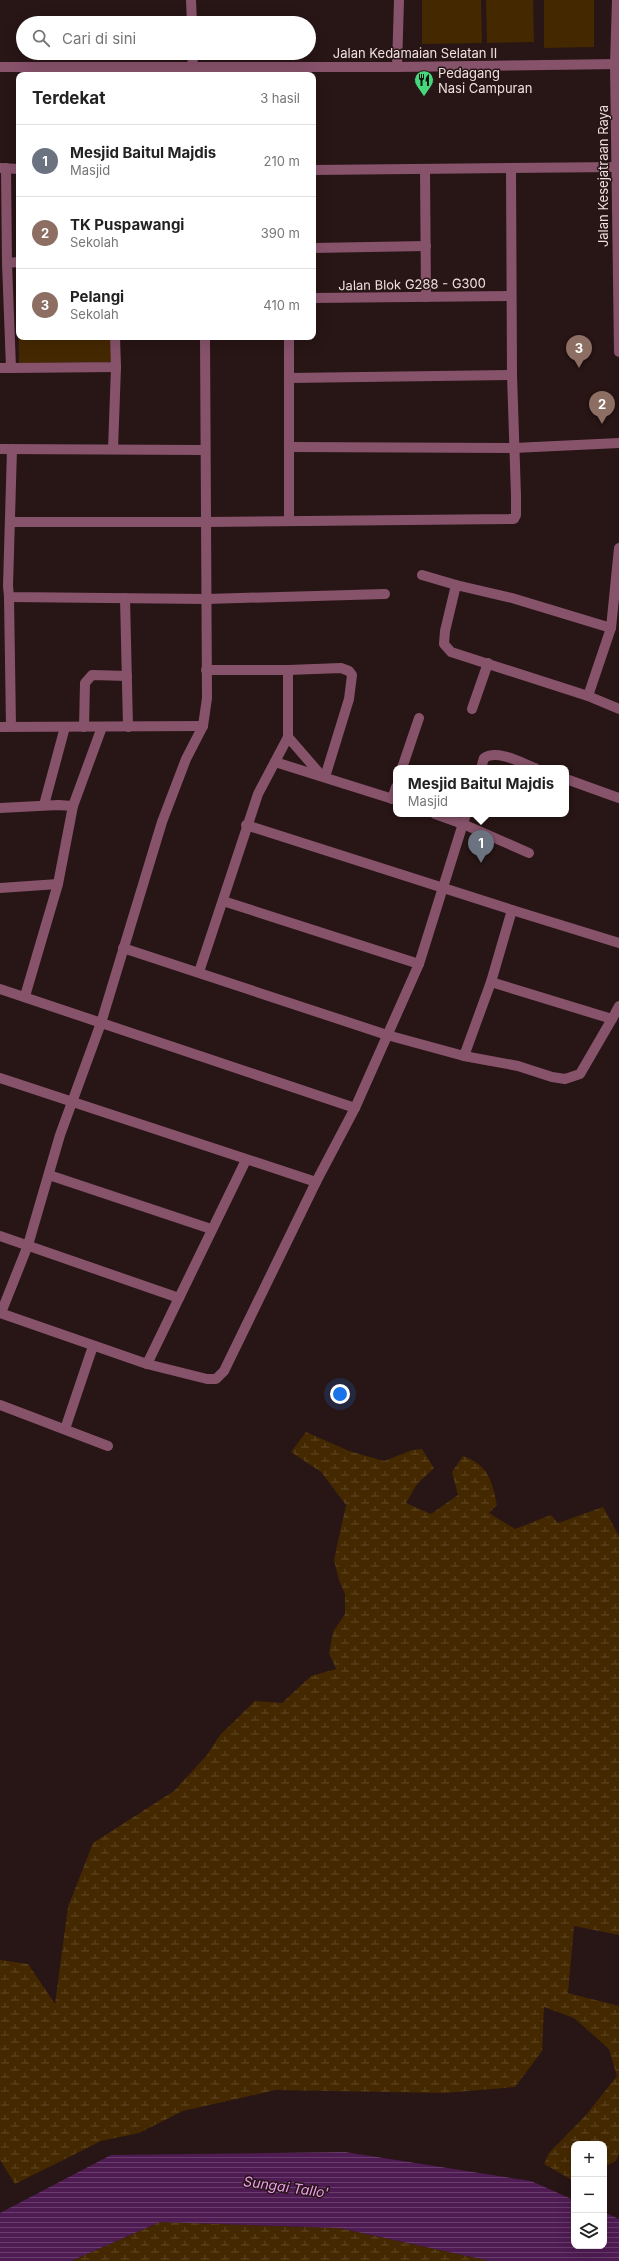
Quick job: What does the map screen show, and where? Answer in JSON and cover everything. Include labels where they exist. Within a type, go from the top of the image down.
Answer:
[{"type":"street","points":[[192,0],[192,16]]},
{"type":"street","points":[[397,67],[399,0]]},
{"type":"street","name":"Jalan Kesejatraan Raya","points":[[616,0],[619,352]]},
{"type":"street","points":[[192,60],[192,66]]},
{"type":"street","name":"Jalan Kedamaian Selatan II","points":[[0,67],[192,66],[207,71],[617,64]]},
{"type":"street","points":[[316,170],[618,167]]},
{"type":"street","points":[[10,368],[3,168],[16,169]]},
{"type":"street","points":[[10,522],[514,519],[516,507],[512,375],[511,169]]},
{"type":"street","points":[[425,170],[426,297]]},
{"type":"street","points":[[316,248],[426,246]]},
{"type":"street","points":[[7,263],[16,262]]},
{"type":"street","name":"Jalan Blok G288 - G300","points":[[316,298],[511,296]]},
{"type":"street","points":[[8,305],[16,304]]},
{"type":"street","points":[[113,449],[116,367],[114,340]]},
{"type":"street","points":[[205,340],[207,698],[203,726],[186,759],[162,822],[101,1023],[71,1103],[28,1245],[1,1313],[147,1364],[207,1379],[216,1379],[221,1376],[316,1182],[355,1108],[387,1035],[418,964],[465,819]]},
{"type":"street","points":[[289,340],[289,521]]},
{"type":"street","points":[[0,368],[116,367]]},
{"type":"street","points":[[289,378],[512,375]]},
{"type":"street","points":[[289,447],[514,448],[619,443]]},
{"type":"street","points":[[0,449],[205,450]]},
{"type":"street","points":[[12,449],[8,586],[9,597],[4,640],[5,727],[203,726]]},
{"type":"street","points":[[588,696],[611,628],[619,548]]},
{"type":"street","points":[[422,575],[456,585],[512,598],[611,628]]},
{"type":"street","points":[[456,585],[445,631],[444,644],[451,652],[588,696],[619,709]]},
{"type":"street","points":[[9,597],[206,599],[385,594]]},
{"type":"street","points":[[125,598],[128,727]]},
{"type":"street","points":[[472,709],[488,663]]},
{"type":"street","points":[[206,670],[288,670],[341,668],[349,671],[352,675],[349,699],[323,776]]},
{"type":"street","points":[[199,972],[223,901],[246,825],[265,778],[288,737],[288,670]]},
{"type":"street","points":[[84,727],[85,682],[87,678],[92,675],[127,676]]},
{"type":"street","points":[[403,765],[419,718]]},
{"type":"street","points":[[44,805],[65,727]]},
{"type":"street","points":[[25,996],[58,884],[73,806],[102,727]]},
{"type":"street","points":[[288,737],[323,776]]},
{"type":"street","points":[[482,765],[484,758],[496,756],[525,765]]},
{"type":"street","points":[[275,762],[323,776],[393,800]]},
{"type":"street","points":[[569,780],[619,798]]},
{"type":"street","points":[[0,808],[44,805],[73,806]]},
{"type":"street","points":[[453,817],[465,819],[528,853]]},
{"type":"street","points":[[246,825],[443,889],[619,943]]},
{"type":"street","points":[[0,888],[58,884]]},
{"type":"street","points":[[223,901],[418,964]]},
{"type":"street","points":[[464,1056],[491,982],[512,910]]},
{"type":"street","points":[[123,948],[387,1035],[464,1056],[518,1066],[552,1077],[565,1079],[573,1078],[580,1074],[586,1066],[619,1006]]},
{"type":"street","points":[[491,982],[612,1019]]},
{"type":"street","points":[[0,989],[25,996],[355,1108]]},
{"type":"street","points":[[0,1080],[316,1182]]},
{"type":"street","points":[[147,1364],[211,1229],[246,1160]]},
{"type":"street","points":[[49,1175],[211,1229]]},
{"type":"street","points":[[0,1236],[179,1298]]},
{"type":"street","points":[[65,1428],[93,1346]]},
{"type":"street","points":[[0,1405],[65,1428],[108,1446]]},
{"type":"green space","points":[[422,0],[481,0],[482,43],[422,44]]},
{"type":"green space","points":[[486,0],[533,0],[534,42],[487,43]]},
{"type":"green space","points":[[544,0],[594,0],[594,47],[544,48]]},
{"type":"green space","points":[[19,340],[110,340],[112,362],[19,363]]},
{"type":"green space","points":[[306,1432],[349,1451],[384,1461],[412,1450],[422,1449],[434,1468],[417,1484],[406,1503],[431,1514],[458,1495],[452,1472],[463,1456],[478,1464],[488,1474],[497,1505],[489,1513],[515,1529],[551,1515],[558,1523],[603,1507],[619,1536],[619,1935],[574,1926],[568,1993],[619,2006],[619,2153],[616,2161],[607,2166],[607,2141],[571,2141],[571,2179],[544,2164],[549,2153],[586,2115],[617,2076],[609,2049],[574,2018],[544,2007],[542,2051],[515,2087],[444,2093],[276,2090],[183,2111],[139,2133],[101,2141],[15,2184],[0,2160],[0,1960],[28,1964],[55,2004],[68,1907],[93,1843],[174,1791],[207,1755],[220,1735],[255,1701],[282,1703],[311,1676],[336,1669],[329,1653],[333,1632],[345,1614],[345,1594],[339,1580],[334,1560],[346,1505],[321,1472],[291,1452]]},
{"type":"green space","points":[[160,2222],[339,2228],[490,2261],[71,2261]]},
{"type":"water","name":"Sungai Tallo'","points":[[345,2152],[531,2181],[571,2199],[571,2249],[607,2249],[607,2213],[619,2219],[619,2261],[490,2261],[339,2228],[160,2222],[71,2261],[0,2261],[0,2213],[111,2155]]},
{"type":"place","name":"Pedagang Nasi Campuran","points":[[424,97]]},
{"type":"place","name":"Pelangi","points":[[579,368]]},
{"type":"place","name":"TK Puspawangi","points":[[602,424]]},
{"type":"place","name":"Mesjid Baitul Majdis","points":[[481,863]]}]
